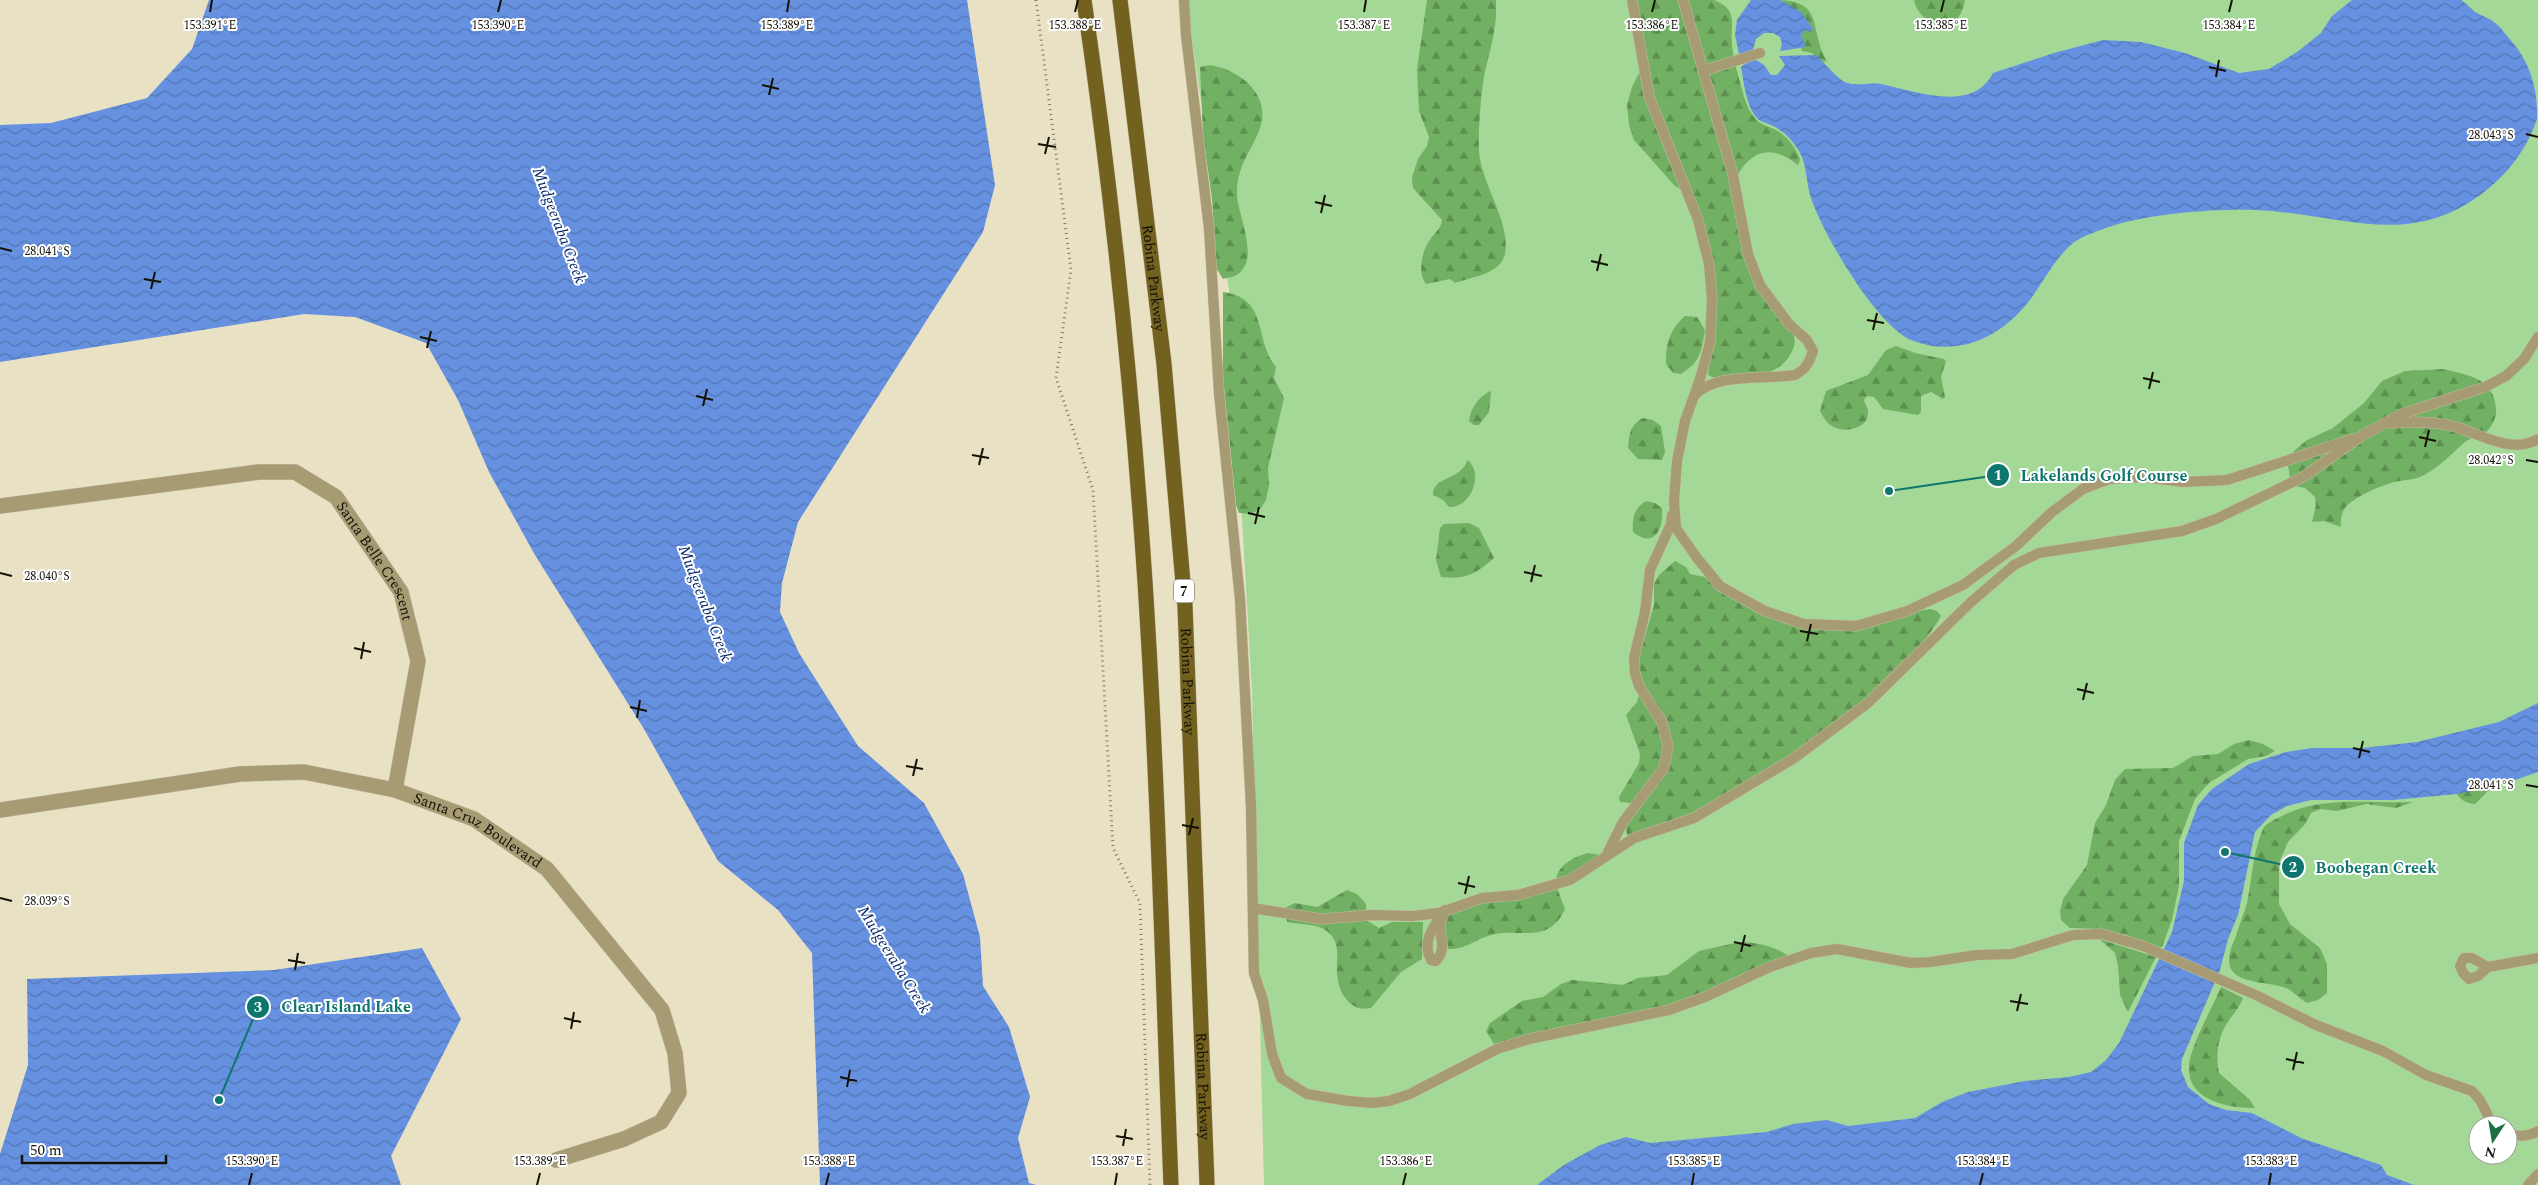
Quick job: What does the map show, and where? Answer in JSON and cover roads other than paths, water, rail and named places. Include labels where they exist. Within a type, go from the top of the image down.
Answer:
[{"type":"main road","points":[[1084,0],[1115,242],[1145,581],[1156,786],[1170,1185]]},
{"type":"main road","name":"Robina Parkway","points":[[1120,0],[1164,364],[1185,606],[1207,1185]]},
{"type":"street","name":"Santa Belle Crescent","points":[[0,506],[259,472],[295,472],[336,497],[401,592],[418,661],[396,790]]},
{"type":"street","name":"Santa Cruz Boulevard","points":[[0,810],[240,774],[304,772],[396,790],[474,819],[547,869],[662,1010],[675,1053],[679,1093],[661,1122],[624,1139],[556,1160]]},
{"type":"lane","points":[[1184,0],[1186,35],[1210,228],[1219,392],[1240,600],[1251,796],[1254,972],[1263,1000],[1272,1054],[1281,1078],[1307,1094],[1372,1103],[1389,1101],[1410,1094],[1497,1049],[1539,1037],[1669,1010],[1705,998],[1770,967],[1811,953],[1837,949],[1911,962],[1930,962],[1977,955],[2012,954],[2074,935],[2102,934],[2143,946],[2258,996],[2316,1026],[2383,1051],[2426,1075],[2472,1091],[2480,1100],[2487,1115]]},
{"type":"lane","points":[[1605,856],[1612,847],[1631,811],[1653,785],[1664,768],[1668,746],[1662,722],[1639,686],[1635,674],[1634,658],[1645,612],[1650,570],[1671,524],[1677,461],[1685,421],[1710,342],[1712,299],[1708,264],[1698,220],[1649,96],[1632,0]]},
{"type":"lane","points":[[1683,0],[1733,176],[1740,218],[1754,269],[1760,285],[1776,309],[1807,340],[1813,351],[1810,362],[1804,371],[1794,375],[1716,382],[1709,381],[1705,377],[1706,358]]},
{"type":"lane","points":[[1704,71],[1760,53]]},
{"type":"lane","points":[[1254,908],[1321,919],[1372,915],[1413,916],[1445,910],[1482,898],[1518,895],[1570,880],[1634,838],[1694,818],[1793,759],[1868,703],[1978,595],[2014,565],[2039,553],[2182,531],[2216,519],[2303,477],[2363,435],[2402,414],[2485,387],[2506,376],[2524,359],[2538,337]]},
{"type":"lane","points":[[1694,396],[1702,388],[1716,382]]},
{"type":"lane","points":[[2386,423],[2431,422],[2452,426],[2503,444],[2522,444],[2538,439]]},
{"type":"lane","points":[[1674,499],[1676,528],[1720,586],[1765,611],[1804,624],[1856,626],[1907,611],[1963,585],[2016,546],[2052,512],[2068,500],[2084,489],[2109,479],[2142,477],[2184,482],[2227,480],[2363,435]]},
{"type":"lane","points":[[1663,543],[1677,536],[1687,543]]},
{"type":"lane","points":[[1620,829],[1623,838],[1634,838]]},
{"type":"lane","points":[[2488,967],[2538,958]]},
{"type":"lane","points":[[2518,1135],[2524,1136],[2538,1131]]},
{"type":"lane","points":[[2528,1185],[2538,1174]]},
{"type":"water","name":"Mudgeeraba Creek","points":[[209,0],[967,0],[995,185],[983,232],[798,522],[782,583],[780,612],[799,653],[858,746],[924,803],[963,874],[980,937],[983,986],[1009,1027],[1030,1097],[1018,1138],[1029,1183],[1036,1185],[820,1185],[812,953],[778,910],[718,861],[644,729],[535,555],[489,472],[458,400],[426,343],[355,317],[304,314],[0,362],[0,125],[51,123],[147,98],[192,49]]},
{"type":"water","points":[[1751,0],[1780,0],[1801,12],[1813,29],[1811,32],[1806,30],[1801,35],[1806,47],[1780,51],[1782,44],[1780,37],[1773,33],[1764,33],[1756,39],[1753,50],[1740,59],[1735,35],[1737,20]]},
{"type":"water","points":[[2352,0],[2461,0],[2475,12],[2496,23],[2522,55],[2534,85],[2537,119],[2524,148],[2489,188],[2460,207],[2432,219],[2405,224],[2348,222],[2288,213],[2239,210],[2164,215],[2112,226],[2073,243],[2056,261],[2021,311],[2008,323],[1994,333],[1979,340],[1963,345],[1946,347],[1911,340],[1897,331],[1882,317],[1867,298],[1852,277],[1817,214],[1809,192],[1804,162],[1799,151],[1784,133],[1759,120],[1753,113],[1746,94],[1741,67],[1753,58],[1764,65],[1771,75],[1777,75],[1785,65],[1779,56],[1816,55],[1835,75],[1847,83],[1877,84],[1926,94],[1957,96],[1971,93],[1984,86],[1993,73],[2054,53],[2103,40],[2141,42],[2185,53],[2239,73],[2269,69],[2297,52],[2321,33],[2332,16]]},
{"type":"water","points":[[2538,703],[2538,772],[2501,785],[2457,794],[2393,800],[2311,800],[2287,806],[2271,815],[2255,832],[2238,915],[2228,939],[2220,970],[2182,1059],[2181,1070],[2188,1087],[2209,1104],[2226,1110],[2252,1113],[2301,1138],[2381,1165],[2387,1175],[2414,1185],[1537,1185],[1564,1165],[1600,1145],[1626,1137],[1650,1143],[1767,1132],[1793,1124],[1827,1120],[1848,1126],[1915,1118],[1942,1102],[1968,1092],[2025,1081],[2069,1077],[2091,1072],[2106,1060],[2119,1043],[2172,932],[2184,881],[2184,843],[2198,805],[2212,789],[2249,764],[2286,752],[2312,748],[2362,748],[2417,742],[2499,722]]},
{"type":"water","points":[[422,948],[461,1019],[391,1156],[401,1185],[0,1185],[0,1154],[28,1065],[27,979],[274,970]]},
{"type":"place","name":"Lakelands Golf Course","points":[[1889,491]]},
{"type":"place","name":"Boobegan Creek","points":[[2225,852]]},
{"type":"place","name":"Clear Island Lake","points":[[219,1100]]}]
